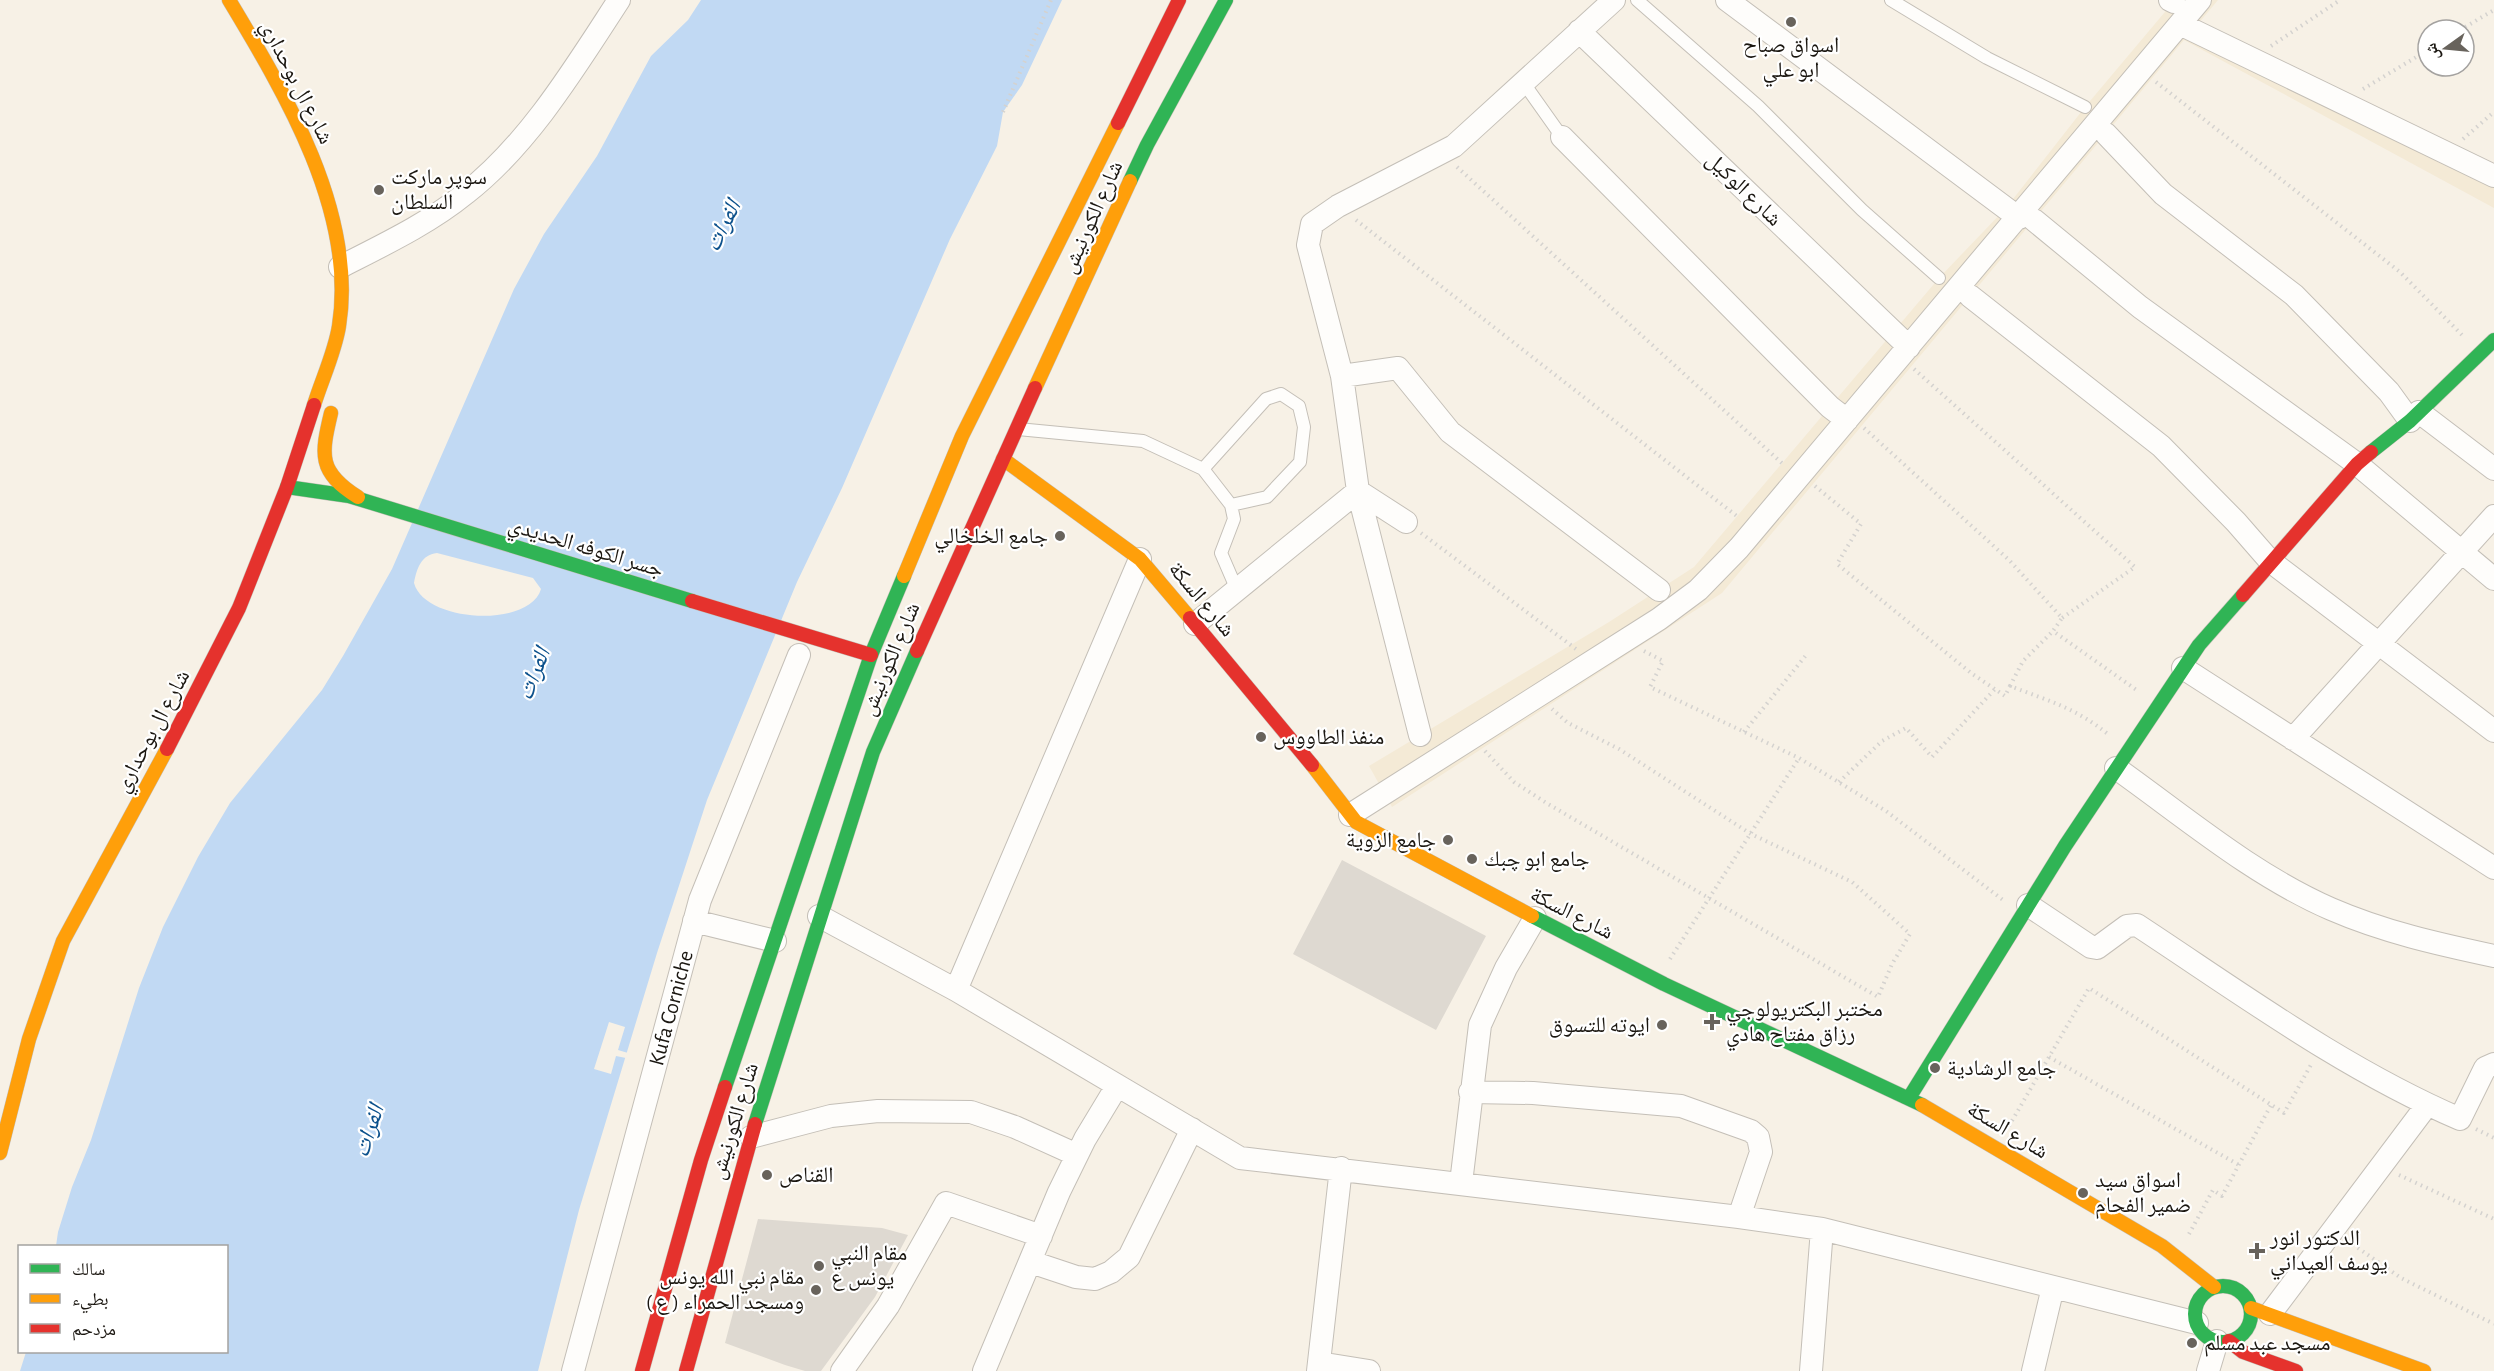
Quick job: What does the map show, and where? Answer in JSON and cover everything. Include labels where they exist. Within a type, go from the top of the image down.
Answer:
[{"type":"street","name":"شارع ال بوحداري","points":[[0,1153],[29,1039],[63,941],[160,763],[239,608],[287,487],[339,327],[342,301],[340,267],[330,215],[321,184],[295,114],[229,0]]},
{"type":"street","points":[[340,267],[436,215],[495,168],[581,59],[619,0]]},
{"type":"street","name":"شارع الكورنيش","points":[[642,1371],[701,1160],[871,655],[962,436],[1030,300],[1053,264],[1179,0]]},
{"type":"street","name":"شارع الكورنيش","points":[[686,1371],[751,1137],[819,916],[873,752],[1003,459],[1147,145],[1226,0]]},
{"type":"street","points":[[1420,735],[1358,490],[1342,376],[1308,245],[1312,224],[1338,206],[1454,146],[1614,0]]},
{"type":"street","points":[[1727,0],[1896,127],[2026,219],[2140,307],[2356,464],[2460,554],[2494,579]]},
{"type":"street","points":[[1350,815],[1626,640],[1698,590],[1754,530],[1905,352],[2026,219],[2140,71],[2200,0]]},
{"type":"street","points":[[2180,24],[2494,177]]},
{"type":"street","name":"شارع الوكيل","points":[[1578,31],[1905,352]]},
{"type":"street","points":[[2106,134],[2163,194],[2294,295],[2414,417],[2494,469]]},
{"type":"street","points":[[1562,137],[1830,407],[1849,418]]},
{"type":"street","points":[[1072,277],[1088,277]]},
{"type":"street","points":[[1970,296],[2161,446],[2236,522],[2270,561],[2494,731]]},
{"type":"street","points":[[1030,300],[1049,302],[1066,323]]},
{"type":"street","name":"شارع ال بوحداري","points":[[339,327],[344,332],[346,341],[339,377]]},
{"type":"street","points":[[1909,1098],[2122,759],[2183,668],[2270,561],[2356,464],[2489,353]]},
{"type":"street","points":[[1342,376],[1398,368],[1450,432],[1659,590]]},
{"type":"street","points":[[334,400],[324,445],[324,462],[336,484],[370,504]]},
{"type":"street","name":"شارع السكة","points":[[1003,459],[1140,559],[1294,742],[1356,822],[1656,980],[1909,1098],[2162,1246],[2214,1287]]},
{"type":"street","name":"جسر الکوفه الحديدي","points":[[287,487],[327,491],[871,655]]},
{"type":"street","points":[[1358,490],[1406,522]]},
{"type":"street","points":[[1196,624],[1358,490]]},
{"type":"street","points":[[2293,739],[2494,516]]},
{"type":"street","points":[[956,990],[1140,559]]},
{"type":"street","name":"Kufa Corniche","points":[[573,1371],[704,889],[800,655]]},
{"type":"street","points":[[2183,668],[2494,867]]},
{"type":"street","points":[[2122,759],[2267,876],[2331,909],[2414,939],[2494,956]]},
{"type":"street","points":[[2026,910],[2091,947],[2102,946],[2127,926],[2137,925],[2320,1047],[2427,1105],[2460,1119],[2485,1068],[2494,1064]]},
{"type":"street","points":[[819,916],[956,990],[1240,1158],[1341,1168],[1822,1229],[2197,1323]]},
{"type":"street","points":[[1461,1183],[1470,1092],[1480,1024],[1506,968],[1535,918]]},
{"type":"street","points":[[694,921],[775,941]]},
{"type":"street","points":[[984,1371],[1077,1155],[1117,1086]]},
{"type":"street","points":[[1470,1092],[1533,1093],[1681,1106],[1750,1131],[1758,1137],[1761,1152],[1739,1217]]},
{"type":"street","points":[[2208,1371],[2223,1341],[2244,1332],[2251,1317],[2260,1311],[2332,1231],[2427,1105]]},
{"type":"street","points":[[751,1137],[831,1116],[878,1111],[971,1112],[1015,1127],[1077,1155]]},
{"type":"street","points":[[1031,1262],[1076,1277],[1095,1279],[1111,1272],[1129,1257],[1192,1130]]},
{"type":"street","points":[[1341,1168],[1319,1367],[1369,1371]]},
{"type":"street","points":[[842,1371],[888,1306],[946,1203],[1041,1236]]},
{"type":"street","points":[[1811,1371],[1822,1229]]},
{"type":"street","points":[[2296,1371],[2208,1337],[2197,1323],[2195,1314],[2200,1298],[2214,1287],[2223,1286],[2241,1292],[2260,1311],[2424,1371]]},
{"type":"street","points":[[2033,1371],[2054,1287]]},
{"type":"lane","points":[[1637,0],[1758,106],[1862,210],[1939,278]]},
{"type":"lane","points":[[1891,0],[1987,58],[2085,107]]},
{"type":"lane","points":[[1522,82],[1562,137]]},
{"type":"lane","points":[[1203,469],[1266,399],[1281,394],[1299,406],[1304,427],[1300,462],[1267,497],[1231,505]]},
{"type":"lane","points":[[1017,429],[1143,441],[1203,469],[1231,505],[1234,519],[1221,553],[1237,590]]},
{"type":"path","points":[[1003,112],[1051,0]]},
{"type":"path","points":[[2253,58],[2340,0]]},
{"type":"path","points":[[2476,21],[2494,10]]},
{"type":"path","points":[[2342,102],[2416,57]]},
{"type":"path","points":[[2140,71],[2400,272],[2489,353]]},
{"type":"path","points":[[2442,151],[2467,136],[2494,112]]},
{"type":"path","points":[[1441,152],[1782,464],[1801,474],[1861,524],[1837,564],[1923,636],[2005,696],[2023,662],[2053,631],[2062,618],[2135,567],[1905,352]]},
{"type":"path","points":[[1338,206],[1754,530]]},
{"type":"path","points":[[1849,418],[2009,560],[2062,618]]},
{"type":"path","points":[[1406,522],[1572,644],[1588,664]]},
{"type":"path","points":[[2053,631],[2158,705]]},
{"type":"path","points":[[1626,640],[1663,661],[1650,687],[1799,758],[1886,811],[2026,910]]},
{"type":"path","points":[[1744,732],[1808,654]]},
{"type":"path","points":[[2010,686],[2085,716],[2122,759]]},
{"type":"path","points":[[1839,782],[1882,741],[1906,728],[1932,757],[1995,689]]},
{"type":"path","points":[[1474,735],[1496,765],[1514,782],[1878,998],[1892,964],[1910,934],[1852,882],[1750,834],[1619,749],[1568,723],[1538,696]]},
{"type":"path","points":[[1656,980],[1799,758]]},
{"type":"path","points":[[1997,1148],[2089,988],[2284,1113],[2320,1047]]},
{"type":"path","points":[[2049,1057],[2239,1165]]},
{"type":"path","points":[[2176,1257],[2214,1190],[2222,1196],[2271,1105]]},
{"type":"path","points":[[2380,1166],[2494,1218]]},
{"type":"path","points":[[2332,1231],[2401,1278],[2494,1324]]},
{"type":"shaded area","points":[[2175,0],[2218,0],[2198,24],[2494,170],[2494,208],[2184,40],[1722,593],[1392,807],[1369,766],[1609,622],[1694,567],[1939,278],[2006,208],[2085,107]]},
{"type":"water","name":"الفرات","points":[[701,0],[1062,0],[1022,85],[1003,112],[997,146],[950,239],[842,488],[797,582],[707,800],[657,953],[579,1210],[538,1371],[20,1371],[26,1353],[228,1353],[228,1245],[56,1245],[72,1187],[91,1140],[139,988],[163,927],[198,857],[230,803],[322,690],[343,656],[392,569],[514,289],[544,234],[597,156],[651,56],[688,20]],"holes":[[[437,553],[533,578],[541,589],[533,602],[518,610],[499,615],[478,616],[456,613],[437,606],[422,596],[414,583],[423,559]]]},
{"type":"pier","points":[[609,1022],[625,1027],[618,1050],[628,1053],[626,1058],[616,1056],[611,1074],[594,1069]]},
{"type":"building","points":[[1342,860],[1486,936],[1436,1030],[1293,954]]},
{"type":"building","name":"مقام النبي يونس ع","points":[[758,1219],[882,1228],[908,1235],[875,1297],[821,1371],[805,1371],[725,1343]]},
{"type":"traffic: fast","points":[[1130,181],[1147,145],[1226,0]]},
{"type":"traffic: fast","points":[[2371,452],[2410,421],[2494,340]]},
{"type":"traffic: fast","points":[[287,487],[349,496],[692,601]]},
{"type":"traffic: fast","points":[[725,1087],[871,655],[904,576]]},
{"type":"traffic: fast","points":[[1909,1098],[2065,846],[2199,645],[2243,595]]},
{"type":"traffic: fast","points":[[755,1124],[873,752],[917,651]]},
{"type":"traffic: fast","points":[[1532,916],[1664,984],[1922,1105]]},
{"type":"traffic: fast","points":[[2223,1286],[2234,1288],[2243,1294],[2249,1303],[2251,1314],[2249,1325],[2243,1334],[2234,1340],[2223,1342],[2212,1340],[2203,1334],[2197,1325],[2195,1314],[2197,1303],[2203,1294],[2212,1288],[2223,1286]]},
{"type":"traffic: slow","points":[[229,0],[272,74],[312,156],[327,198],[337,240],[342,283],[339,326],[314,405]]},
{"type":"traffic: slow","points":[[904,576],[962,436],[1118,123]]},
{"type":"traffic: slow","points":[[1035,388],[1130,181]]},
{"type":"traffic: slow","points":[[331,413],[325,440],[329,471],[345,488],[358,497]]},
{"type":"traffic: slow","points":[[1003,459],[1140,559],[1190,618]]},
{"type":"traffic: slow","points":[[0,1153],[29,1039],[63,941],[167,749]]},
{"type":"traffic: slow","points":[[1312,765],[1356,822],[1532,916]]},
{"type":"traffic: slow","points":[[1922,1105],[2162,1246],[2214,1287]]},
{"type":"traffic: slow","points":[[2251,1308],[2424,1371]]},
{"type":"traffic: jam","points":[[1118,123],[1179,0]]},
{"type":"traffic: jam","points":[[917,651],[1035,388]]},
{"type":"traffic: jam","points":[[167,749],[239,608],[287,487],[314,405]]},
{"type":"traffic: jam","points":[[2243,595],[2357,464],[2371,452]]},
{"type":"traffic: jam","points":[[692,601],[871,655]]},
{"type":"traffic: jam","points":[[1190,618],[1312,765]]},
{"type":"traffic: jam","points":[[642,1371],[701,1160],[725,1087]]},
{"type":"traffic: jam","points":[[686,1371],[755,1124]]},
{"type":"traffic: jam","points":[[2229,1341],[2243,1352],[2296,1371]]},
{"type":"place","name":"اسواق صباح ابو علي","points":[[1791,22]]},
{"type":"place","name":"سوپر ماركت السلطان","points":[[379,190]]},
{"type":"place","name":"جامع الخلخالي","points":[[1060,536]]},
{"type":"place","name":"منفذ الطاووس","points":[[1261,737]]},
{"type":"place","name":"جامع الزوية","points":[[1448,840]]},
{"type":"place","name":"جامع ابو چبك","points":[[1472,859]]},
{"type":"place","name":"مختبر البكتريولوجي رزاق مفتاح هادي","points":[[1712,1022]]},
{"type":"place","name":"ايوته للتسوق","points":[[1662,1025]]},
{"type":"place","name":"جامع الرشادية","points":[[1935,1068]]},
{"type":"place","name":"القناص","points":[[767,1175]]},
{"type":"place","name":"اسواق سيد ضمير الفحام","points":[[2083,1193]]},
{"type":"place","name":"الدكتور انور يوسف العيداني","points":[[2257,1251]]},
{"type":"place","name":"مقام النبي يونس ع","points":[[819,1266]]},
{"type":"place","name":"مقام نبي الله يونس ( ع ) ومسجد الحمراء","points":[[816,1290]]},
{"type":"place","name":"مسجد عبد مسلم","points":[[2192,1343]]}]
